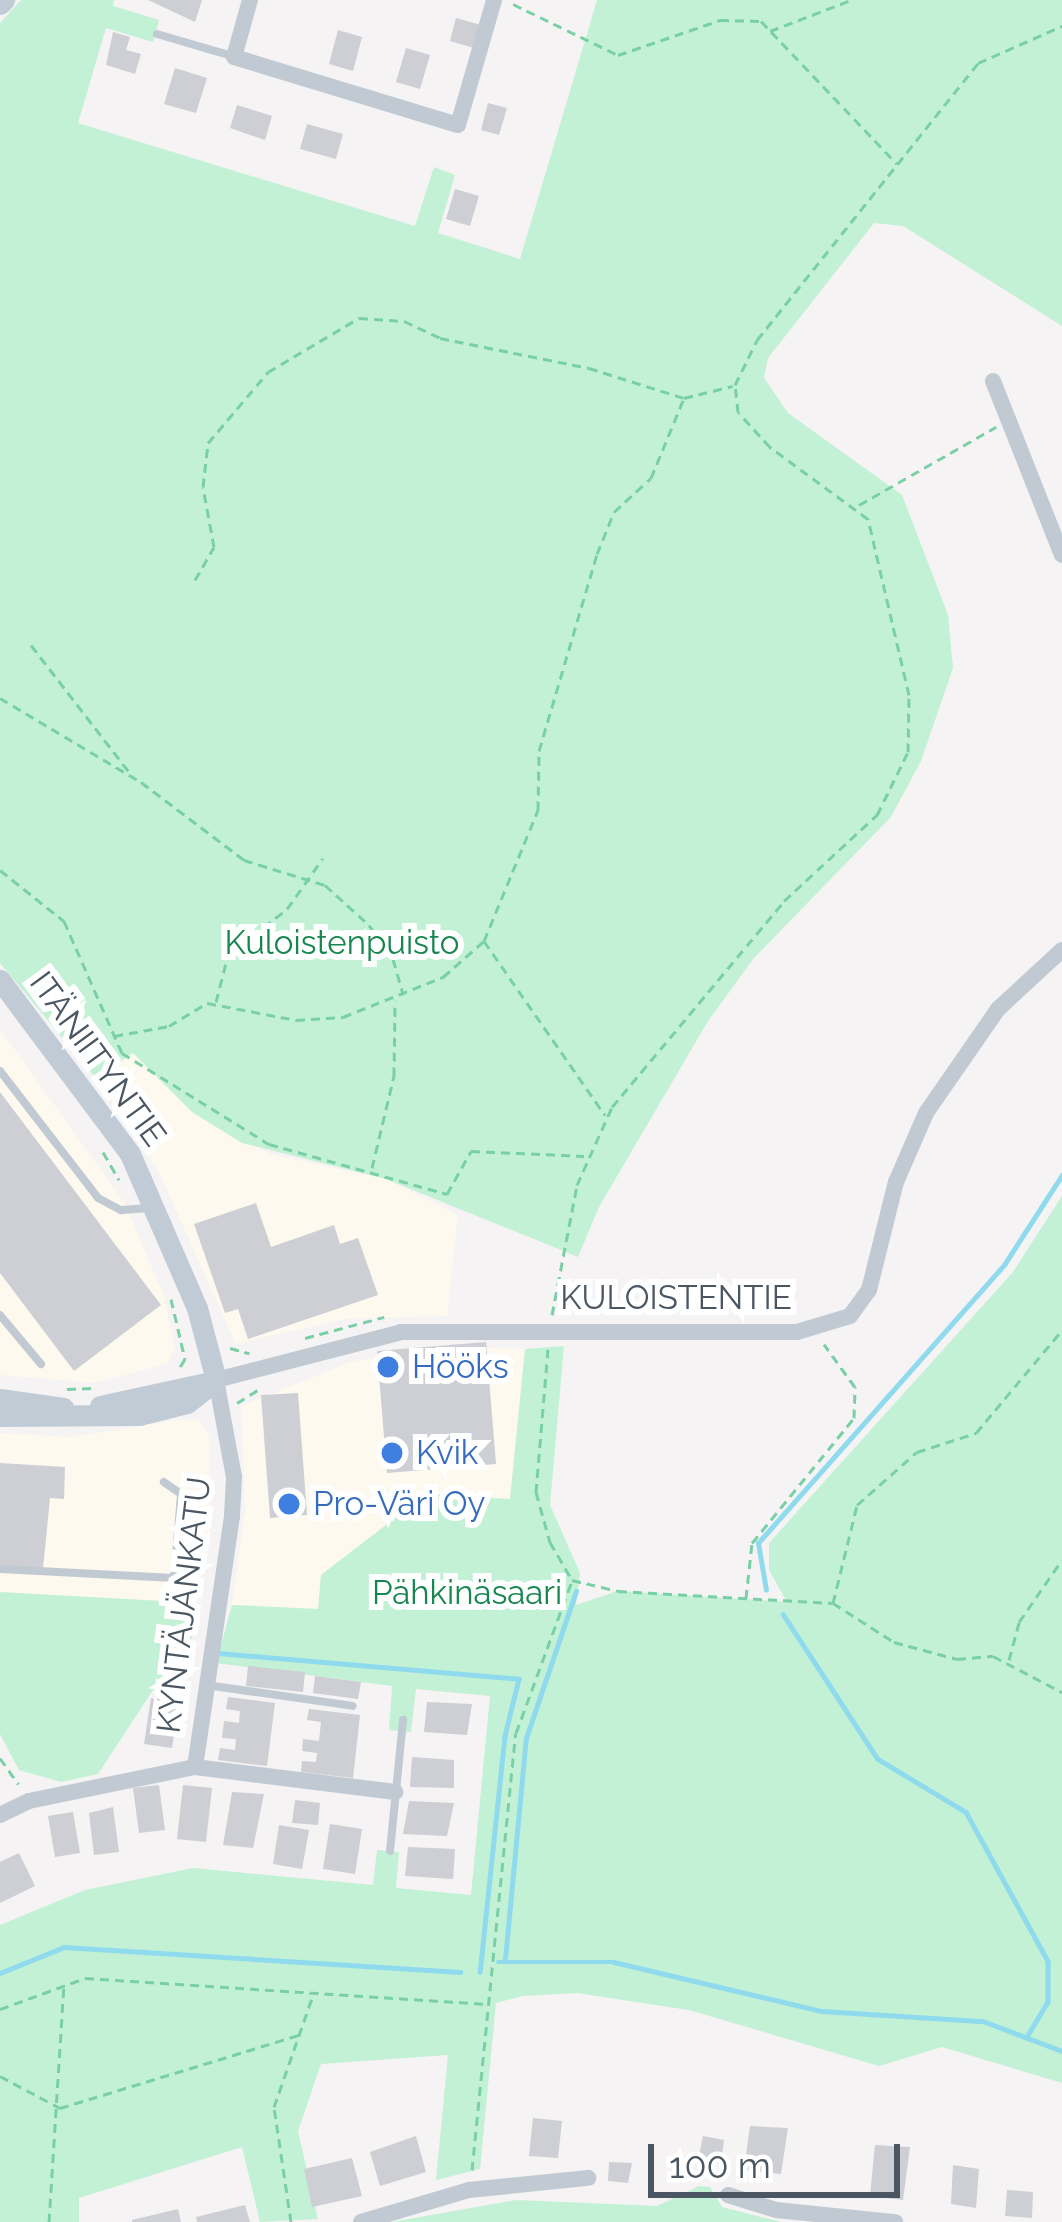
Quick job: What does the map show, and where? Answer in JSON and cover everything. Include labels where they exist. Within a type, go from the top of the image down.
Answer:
[{"type":"street","points":[[250,0],[233,57],[458,125],[494,0]]},
{"type":"street","points":[[993,381],[1062,555]]},
{"type":"street","name":"KULOISTENTIE","points":[[0,1399],[90,1407],[401,1332],[822,1329],[850,1316],[868,1290],[896,1183],[926,1113],[998,1009],[1062,950]]},
{"type":"street","name":"ITÄNIITYNTIE","points":[[0,980],[108,1119],[216,1380]]},
{"type":"street","name":"KULOISTENTIE","points":[[0,1416],[140,1415],[188,1403],[216,1380]]},
{"type":"street","name":"KYNTÄJÄNKATU","points":[[195,1767],[234,1477],[216,1380]]},
{"type":"street","points":[[0,1815],[28,1801],[195,1767],[394,1792]]},
{"type":"street","points":[[361,2222],[469,2189],[588,2178]]},
{"type":"street","points":[[728,2195],[776,2210],[895,2222]]},
{"type":"lane","points":[[157,34],[233,57]]},
{"type":"lane","points":[[0,1071],[98,1198],[146,1209]]},
{"type":"lane","points":[[0,1315],[41,1364]]},
{"type":"lane","points":[[0,1569],[174,1578],[181,1494],[164,1482]]},
{"type":"lane","points":[[205,1685],[353,1706]]},
{"type":"lane","points":[[390,1851],[403,1720]]},
{"type":"path","points":[[494,0],[537,10],[618,55],[720,20],[761,20],[898,164]]},
{"type":"path","points":[[770,31],[850,0]]},
{"type":"path","points":[[1062,26],[978,63],[757,340],[735,385],[738,412],[770,446],[815,485],[857,506],[868,519],[909,695],[908,752],[877,815],[784,901],[637,1069],[606,1117],[587,1156],[549,1331],[536,1492],[550,1542],[572,1580],[617,1591],[833,1603],[894,1642],[1008,1662],[1062,1692]]},
{"type":"path","points":[[195,580],[214,547],[202,487],[208,443],[268,372],[359,318],[404,321],[440,338],[589,368],[684,398],[735,385]]},
{"type":"path","points":[[114,1036],[169,1026],[186,1010],[216,1004],[296,1020],[343,1017],[443,977],[484,941],[538,810],[539,751],[597,554],[614,512],[651,478],[684,398]]},
{"type":"path","points":[[857,506],[1008,419]]},
{"type":"path","points":[[31,645],[134,779]]},
{"type":"path","points":[[0,698],[134,779],[214,842],[307,884],[325,885],[369,925],[393,958],[403,995]]},
{"type":"path","points":[[216,1004],[229,956],[307,884],[323,858]]},
{"type":"path","points":[[0,870],[64,921],[122,1053],[269,1144],[447,1194],[471,1151],[587,1156]]},
{"type":"path","points":[[484,941],[606,1117]]},
{"type":"path","points":[[371,1172],[394,1076],[394,999]]},
{"type":"path","points":[[96,1141],[146,1209]]},
{"type":"path","points":[[162,1376],[184,1359],[165,1282]]},
{"type":"path","points":[[294,1341],[384,1317]]},
{"type":"path","points":[[746,1600],[752,1543],[854,1418],[855,1387],[831,1361],[822,1329]]},
{"type":"path","points":[[833,1603],[856,1505],[917,1452],[976,1433],[1062,1330]]},
{"type":"path","points":[[237,1347],[249,1353]]},
{"type":"path","points":[[59,1390],[99,1388]]},
{"type":"path","points":[[234,1412],[259,1389]]},
{"type":"path","points":[[1008,1662],[1018,1622],[1062,1561]]},
{"type":"path","points":[[469,2189],[516,1733],[572,1580]]},
{"type":"path","points":[[0,1758],[28,1801]]},
{"type":"path","points":[[0,2009],[64,1983],[97,1978],[488,2004]]},
{"type":"path","points":[[49,2222],[60,2108],[64,1983]]},
{"type":"path","points":[[291,2222],[274,2107],[313,1995]]},
{"type":"path","points":[[0,2077],[60,2108],[299,2035]]},
{"type":"shaded area","points":[[0,1029],[124,1202],[164,1296],[175,1348],[167,1364],[94,1383],[0,1375]]},
{"type":"shaded area","points":[[133,1053],[192,1112],[270,1154],[386,1179],[458,1215],[447,1316],[345,1319],[236,1344],[158,1170],[96,1078]]},
{"type":"shaded area","points":[[458,1347],[525,1349],[510,1499],[319,1609],[232,1605],[245,1510],[241,1406],[350,1362]]},
{"type":"shaded area","points":[[183,1419],[200,1421],[209,1436],[211,1519],[198,1603],[0,1592],[0,1433],[72,1437]]},
{"type":"green space","name":"Kuloistenpuisto","points":[[21,0],[114,0],[113,6],[159,20],[153,42],[106,28],[78,123],[415,226],[434,167],[455,175],[438,233],[520,259],[597,0],[1062,0],[1062,326],[903,226],[874,223],[768,358],[764,378],[788,413],[902,495],[948,615],[953,668],[921,761],[891,817],[754,958],[708,1021],[599,1207],[578,1257],[386,1179],[242,1143],[192,1112],[133,1053],[96,1078],[0,963],[0,23]]},
{"type":"green space","name":"Pähkinäsaari","points":[[1062,1196],[1062,2083],[942,2047],[879,2066],[689,2010],[577,1993],[522,1996],[496,2003],[480,2169],[436,2180],[448,2055],[321,2064],[298,2131],[318,2219],[260,2222],[242,2147],[79,2198],[79,2222],[0,2222],[0,1925],[85,1890],[193,1868],[373,1885],[377,1850],[399,1852],[396,1888],[471,1895],[490,1696],[416,1689],[411,1732],[389,1730],[392,1686],[216,1663],[232,1605],[318,1609],[321,1575],[426,1494],[510,1499],[525,1349],[564,1346],[550,1505],[580,1573],[576,1605],[618,1591],[787,1602],[769,1570],[769,1543],[1013,1272]]},
{"type":"green space","points":[[0,1592],[198,1603],[188,1659],[174,1658],[98,1774],[61,1782],[19,1770],[0,1734]]},
{"type":"green space","points":[[699,2186],[710,2187],[722,2207],[781,2222],[392,2222],[516,2200],[657,2206]]},
{"type":"building","points":[[148,0],[202,0],[195,22]]},
{"type":"building","points":[[456,18],[481,25],[474,48],[450,41]]},
{"type":"building","points":[[338,30],[362,37],[353,71],[329,64]]},
{"type":"building","points":[[113,32],[130,37],[126,50],[141,54],[135,74],[106,65]]},
{"type":"building","points":[[406,48],[430,55],[420,89],[396,82]]},
{"type":"building","points":[[175,68],[207,78],[196,113],[164,104]]},
{"type":"building","points":[[488,103],[507,108],[499,135],[481,130]]},
{"type":"building","points":[[237,105],[272,116],[265,140],[230,128]]},
{"type":"building","points":[[307,124],[343,134],[336,159],[300,149]]},
{"type":"building","points":[[455,189],[479,196],[470,226],[446,219]]},
{"type":"building","points":[[0,1092],[161,1305],[74,1371],[0,1273]]},
{"type":"building","points":[[256,1203],[271,1247],[334,1225],[340,1244],[358,1238],[378,1295],[248,1339],[238,1309],[225,1313],[194,1224]]},
{"type":"building","points":[[486,1342],[496,1464],[387,1473],[377,1351]]},
{"type":"building","points":[[298,1393],[307,1515],[270,1518],[261,1395]]},
{"type":"building","points":[[0,1463],[65,1467],[64,1499],[50,1498],[43,1569],[0,1566]]},
{"type":"building","points":[[248,1666],[305,1672],[303,1692],[246,1686]]},
{"type":"building","points":[[315,1676],[361,1682],[358,1699],[313,1693]]},
{"type":"building","points":[[228,1697],[275,1703],[267,1766],[218,1760],[220,1748],[235,1750],[236,1739],[222,1738],[224,1721],[239,1723],[240,1711],[226,1709]]},
{"type":"building","points":[[151,1698],[179,1702],[172,1748],[144,1744]]},
{"type":"building","points":[[427,1702],[472,1704],[467,1735],[424,1732]]},
{"type":"building","points":[[309,1709],[360,1715],[353,1778],[301,1772],[302,1761],[316,1762],[317,1753],[302,1751],[303,1739],[319,1741],[321,1722],[307,1720]]},
{"type":"building","points":[[412,1757],[454,1760],[454,1788],[410,1787]]},
{"type":"building","points":[[159,1785],[165,1830],[139,1833],[133,1788]]},
{"type":"building","points":[[183,1785],[212,1788],[206,1842],[177,1839]]},
{"type":"building","points":[[232,1792],[264,1794],[253,1848],[223,1845]]},
{"type":"building","points":[[295,1800],[320,1803],[318,1825],[292,1823]]},
{"type":"building","points":[[409,1801],[454,1803],[447,1836],[403,1834]]},
{"type":"building","points":[[113,1807],[119,1852],[94,1855],[89,1813]]},
{"type":"building","points":[[73,1812],[80,1853],[55,1857],[48,1816]]},
{"type":"building","points":[[330,1824],[362,1829],[355,1874],[323,1869]]},
{"type":"building","points":[[279,1825],[309,1830],[302,1869],[273,1864]]},
{"type":"building","points":[[408,1847],[455,1849],[453,1879],[405,1876]]},
{"type":"building","points":[[19,1853],[35,1886],[0,1903],[0,1862]]},
{"type":"building","points":[[533,2118],[562,2121],[558,2158],[529,2156]]},
{"type":"building","points":[[750,2126],[788,2128],[781,2174],[744,2170]]},
{"type":"building","points":[[416,2136],[426,2172],[380,2186],[370,2152]]},
{"type":"building","points":[[703,2136],[724,2140],[721,2164],[698,2160]]},
{"type":"building","points":[[875,2145],[910,2147],[903,2200],[870,2196]]},
{"type":"building","points":[[352,2158],[362,2196],[312,2207],[304,2169]]},
{"type":"building","points":[[609,2162],[632,2163],[628,2183],[608,2181]]},
{"type":"building","points":[[953,2165],[979,2169],[976,2208],[951,2204]]},
{"type":"building","points":[[1007,2190],[1033,2192],[1032,2218],[1005,2216]]},
{"type":"building","points":[[245,2205],[250,2222],[197,2222],[196,2217]]},
{"type":"building","points":[[178,2209],[181,2222],[132,2222],[132,2220]]},
{"type":"waterway","points":[[766,1590],[758,1543],[1004,1265],[1062,1175]]},
{"type":"waterway","points":[[505,1959],[526,1738],[576,1591]]},
{"type":"waterway","points":[[783,1614],[878,1759],[966,1812],[1048,1961],[1048,2002],[1028,2035]]},
{"type":"waterway","points":[[218,1653],[519,1679],[505,1736],[480,1972]]},
{"type":"waterway","points":[[0,1973],[64,1947],[460,1972]]},
{"type":"waterway","points":[[498,1962],[614,1962],[822,2011],[983,2021],[1062,2051]]},
{"type":"place","name":"Hööks","points":[[388,1367]]},
{"type":"place","name":"Kvik","points":[[392,1453]]},
{"type":"place","name":"Pro-Väri Oy","points":[[289,1504]]}]
